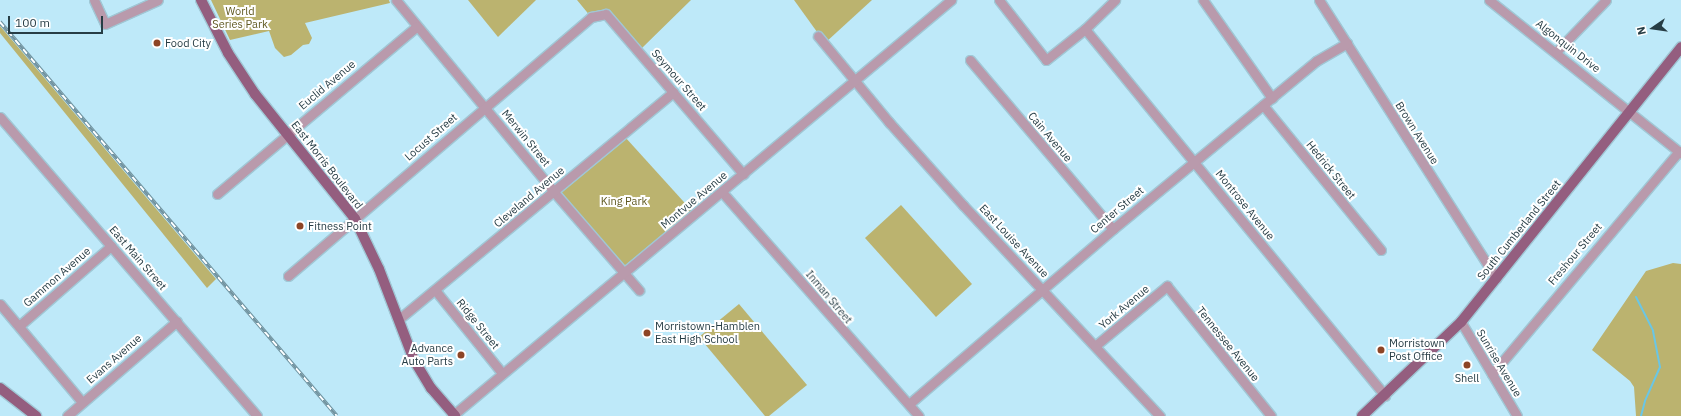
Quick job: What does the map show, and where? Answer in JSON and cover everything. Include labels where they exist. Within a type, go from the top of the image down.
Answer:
[{"type":"main road","name":"East Morris Boulevard","points":[[201,0],[228,53],[255,94],[354,219],[399,319],[414,360],[431,388],[454,416]]},
{"type":"main road","name":"South Cumberland Street","points":[[1362,416],[1385,396],[1461,322],[1681,47]]},
{"type":"main road","points":[[0,388],[36,416]]},
{"type":"street","points":[[94,0],[105,24],[158,0]]},
{"type":"street","name":"Merwin Street","points":[[396,0],[554,192],[639,290]]},
{"type":"street","name":"Montvue Avenue","points":[[454,416],[502,373],[624,274],[950,0]]},
{"type":"street","points":[[999,0],[1046,60],[1085,29],[1115,0]]},
{"type":"street","points":[[1203,0],[1272,98]]},
{"type":"street","name":"Brown Avenue","points":[[1319,0],[1496,278]]},
{"type":"street","name":"Algonquin Drive","points":[[1489,0],[1631,111],[1680,152]]},
{"type":"street","points":[[1556,52],[1606,0]]},
{"type":"street","name":"Seymour Street","points":[[591,17],[606,14],[744,174]]},
{"type":"street","name":"Locust Street","points":[[288,276],[591,17]]},
{"type":"street","name":"Euclid Avenue","points":[[218,194],[287,133],[417,26]]},
{"type":"street","name":"Montrose Avenue","points":[[1085,29],[1385,396]]},
{"type":"street","name":"East Louise Avenue","points":[[818,36],[854,80],[963,205],[1160,416]]},
{"type":"street","name":"Center Street","points":[[909,404],[1113,229],[1316,61],[1347,43]]},
{"type":"street","name":"Cain Avenue","points":[[970,60],[1113,229]]},
{"type":"street","name":"Cleveland Avenue","points":[[399,319],[673,92]]},
{"type":"street","name":"Hedrick Street","points":[[1263,105],[1381,250]]},
{"type":"street","name":"East Main Street","points":[[0,117],[177,321],[257,416]]},
{"type":"street","name":"Freshour Street","points":[[1492,374],[1680,152]]},
{"type":"street","name":"Inman Street","points":[[722,192],[919,416]]},
{"type":"street","name":"Gammon Avenue","points":[[19,326],[111,246]]},
{"type":"street","name":"York Avenue","points":[[1095,346],[1167,286]]},
{"type":"street","name":"Tennessee Avenue","points":[[1167,286],[1271,416]]},
{"type":"street","name":"Ridge Street","points":[[435,290],[502,373]]},
{"type":"street","points":[[0,304],[82,402]]},
{"type":"street","name":"Evans Avenue","points":[[67,416],[177,321]]},
{"type":"street","name":"Sunrise Avenue","points":[[1461,322],[1517,416]]},
{"type":"green space","name":"World Series Park","points":[[211,0],[389,0],[390,3],[305,23],[312,38],[309,44],[303,45],[291,55],[284,57],[275,48],[269,31],[230,40]]},
{"type":"green space","points":[[468,0],[536,0],[498,37]]},
{"type":"green space","points":[[577,0],[691,0],[642,48],[606,14],[591,17]]},
{"type":"green space","points":[[794,0],[872,0],[825,43]]},
{"type":"green space","points":[[0,26],[216,279],[207,288],[0,33]]},
{"type":"green space","name":"King Park","points":[[625,137],[693,212],[625,269],[560,191]]},
{"type":"green space","points":[[901,205],[972,284],[936,317],[865,238]]},
{"type":"green space","points":[[1673,263],[1681,264],[1681,416],[1636,416],[1634,387],[1630,381],[1592,350],[1646,271]]},
{"type":"green space","points":[[739,304],[807,385],[769,416],[765,416],[699,337]]},
{"type":"waterway","points":[[1636,297],[1653,331],[1660,367],[1645,401],[1641,416]]},
{"type":"railway","points":[[0,22],[337,416]]},
{"type":"place","name":"Food City","points":[[157,43]]},
{"type":"place","name":"Fitness Point","points":[[300,226]]},
{"type":"place","name":"Morristown-Hamblen East High School","points":[[647,333]]},
{"type":"place","name":"Morristown Post Office","points":[[1381,350]]},
{"type":"place","name":"Advance Auto Parts","points":[[461,355]]},
{"type":"place","name":"Shell","points":[[1467,365]]}]
